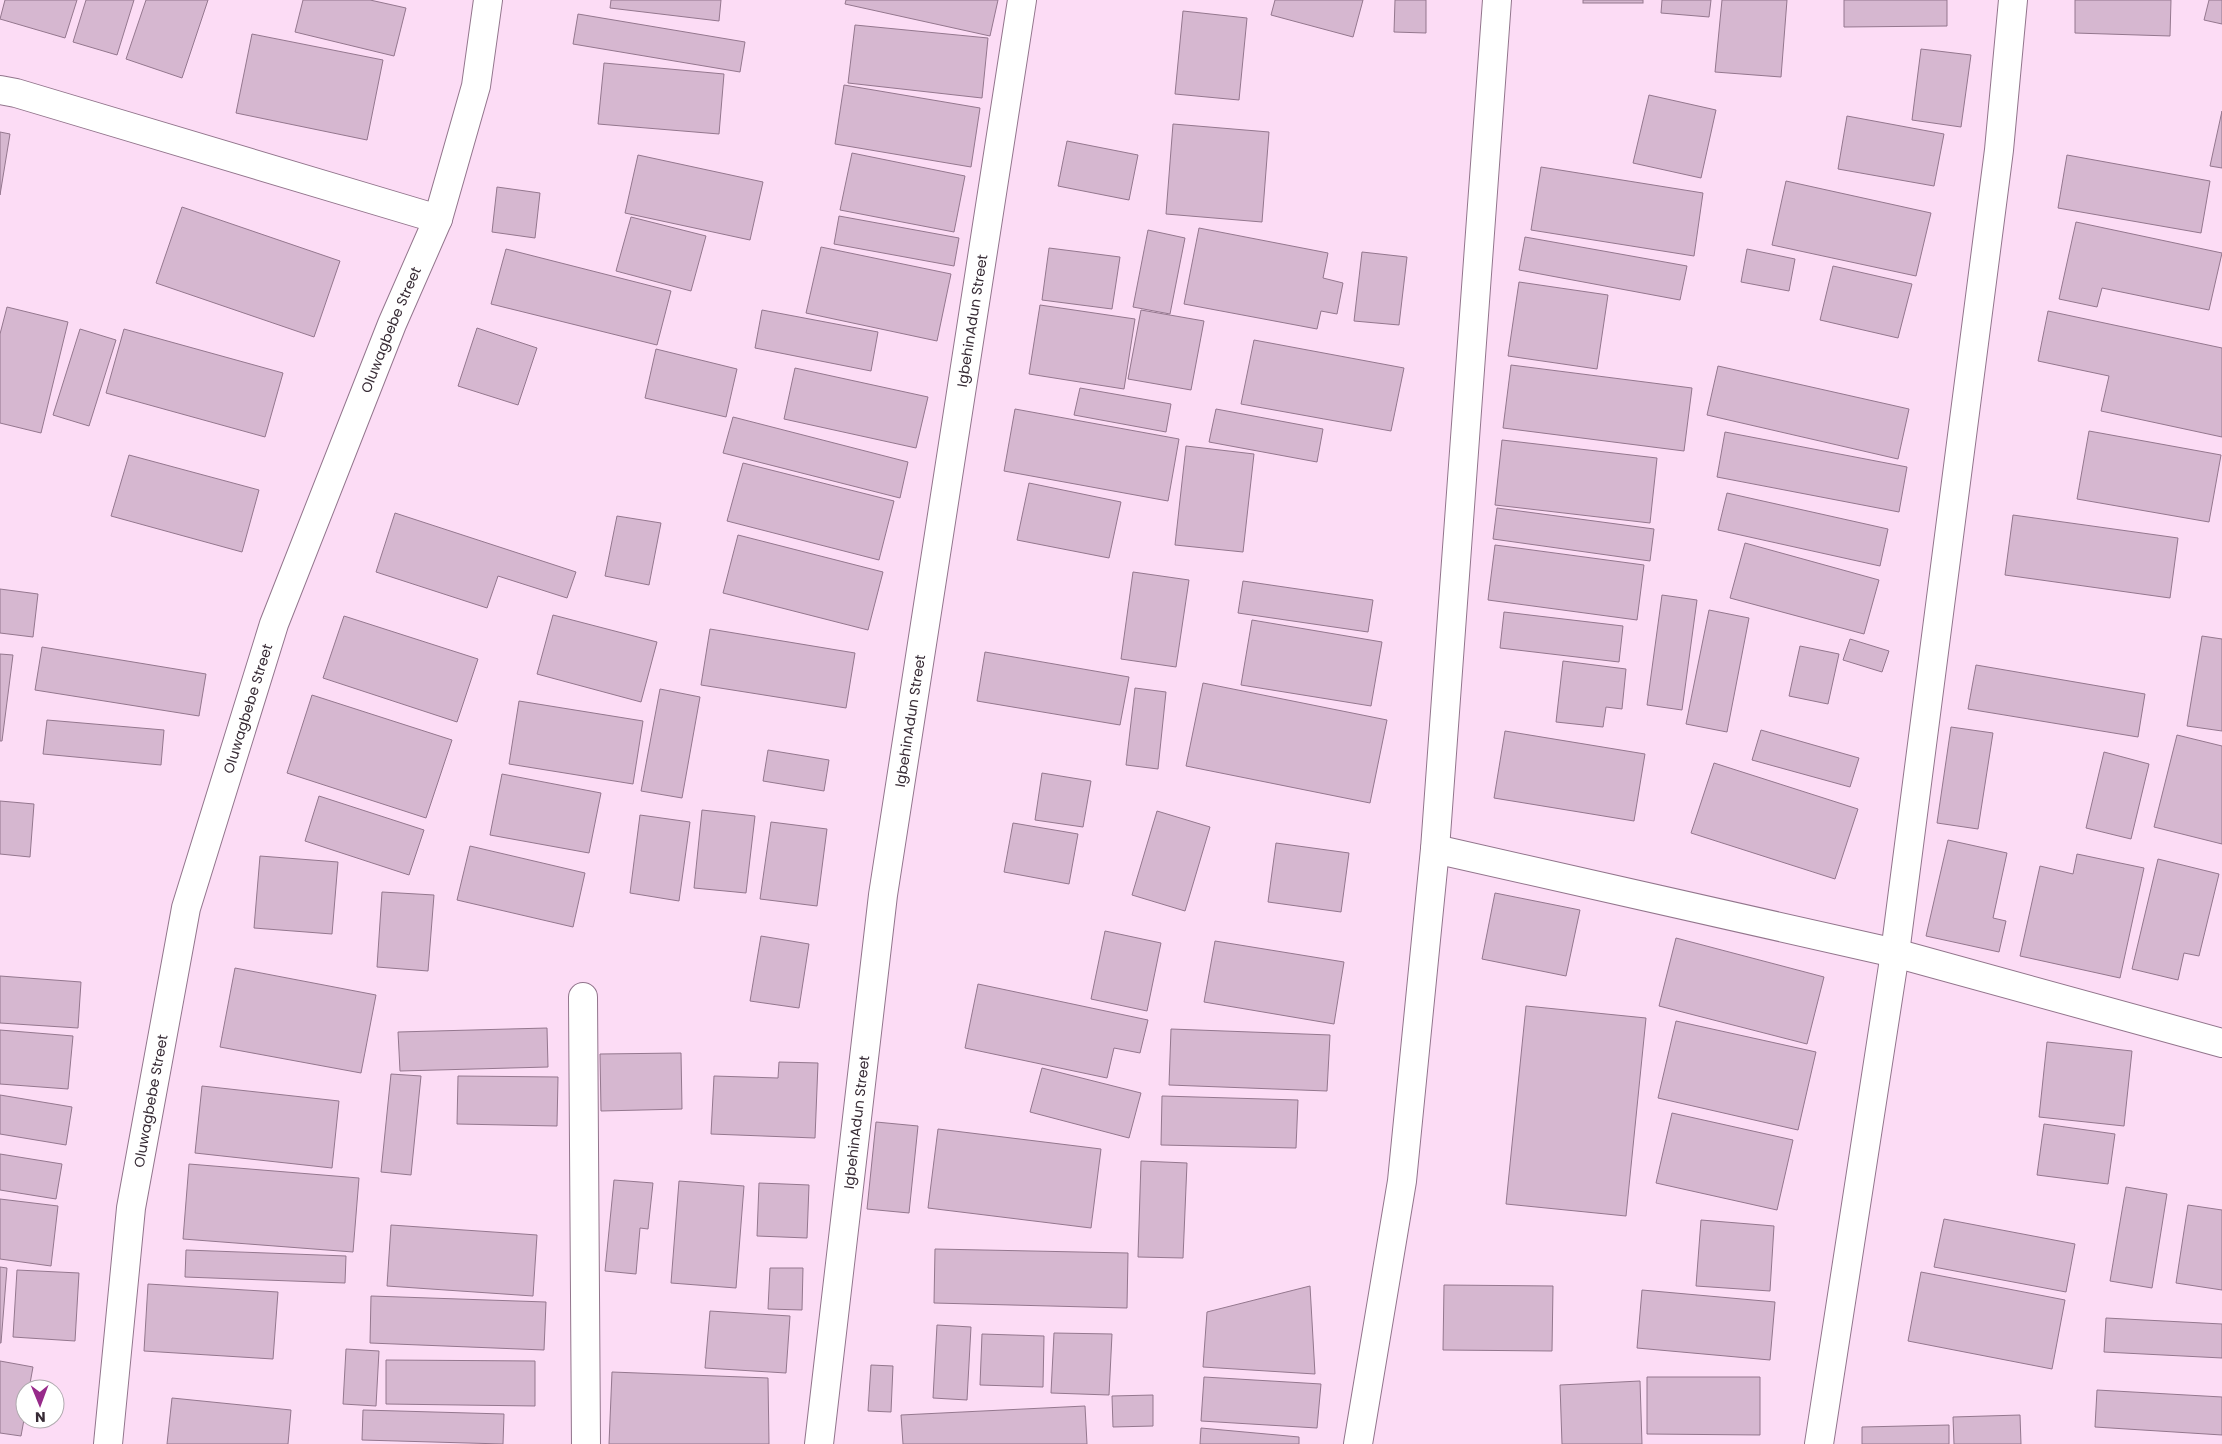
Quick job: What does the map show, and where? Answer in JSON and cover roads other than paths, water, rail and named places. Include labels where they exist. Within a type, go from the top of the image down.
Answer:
[{"type":"street","name":"Oluwagbebe Street","points":[[108,1444],[130,1208],[186,908],[274,624],[392,324],[438,218],[476,86],[488,0]]},
{"type":"street","name":"IgbehinAdun Street","points":[[819,1444],[883,895],[945,512],[1022,0]]},
{"type":"street","points":[[1358,1444],[1402,1181],[1435,849],[1497,0]]},
{"type":"street","points":[[1818,1444],[1895,953],[1999,150],[2014,0]]},
{"type":"street","points":[[0,90],[16,92],[438,218]]},
{"type":"street","points":[[1435,849],[1895,953],[2222,1043]]},
{"type":"street","points":[[583,997],[586,1444]]}]
